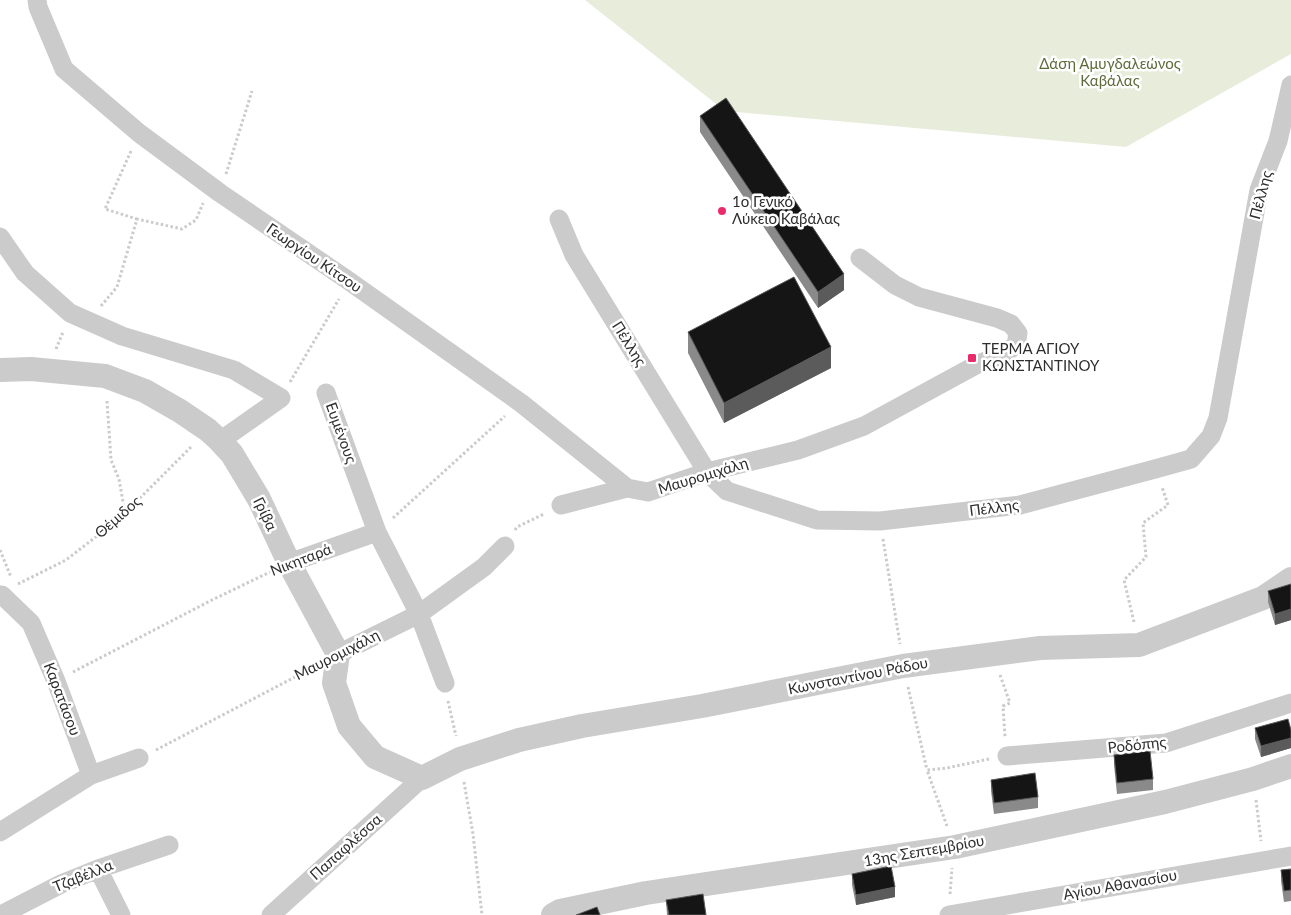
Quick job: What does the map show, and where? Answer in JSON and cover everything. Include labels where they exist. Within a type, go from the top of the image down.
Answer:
[{"type":"street","name":"Γεωργίου Κίτσου","points":[[37,0],[38,7],[64,69],[139,133],[215,190],[349,281],[521,403],[627,488]]},
{"type":"street","name":"Πέλλης","points":[[559,219],[574,255],[707,472],[726,491],[817,520],[880,521],[1020,505],[1155,470],[1190,458],[1211,436],[1218,418],[1259,190],[1278,141],[1291,85]]},
{"type":"street","points":[[0,236],[25,272],[70,313],[122,336],[234,370],[282,398]]},
{"type":"street","name":"Μαυρομιχάλη","points":[[561,505],[627,488],[648,492],[707,472],[798,450],[864,426],[976,365],[1006,353],[1016,345],[1018,333],[1011,324],[997,318],[918,296],[895,285],[860,258]]},
{"type":"street","name":"Γρίβα","points":[[0,370],[31,369],[105,376],[146,391],[180,411],[214,435],[232,454],[258,499],[289,563],[338,654]]},
{"type":"street","name":"Ευμένους","points":[[326,393],[377,532],[419,614],[445,683]]},
{"type":"street","points":[[214,435],[282,398]]},
{"type":"street","name":"Νικηταρά","points":[[289,563],[377,532]]},
{"type":"street","name":"Μαυρομιχάλη","points":[[338,654],[419,614],[484,567],[505,546]]},
{"type":"street","name":"Κωνσταντίνου Ράδου","points":[[422,778],[460,759],[519,740],[582,726],[702,706],[903,666],[1040,648],[1139,645],[1263,598],[1291,579]]},
{"type":"street","name":"Καρατάσου","points":[[7,590],[2,595],[31,623],[56,681],[91,775]]},
{"type":"street","points":[[338,654],[334,683],[349,726],[375,757],[422,778]]},
{"type":"street","name":"Ροδόπης","points":[[1007,756],[1166,743],[1291,703]]},
{"type":"street","points":[[0,832],[91,775],[140,758]]},
{"type":"street","name":"13ης Σεπτεμβρίου","points":[[553,915],[560,911],[646,893],[955,847],[1165,802],[1253,779],[1291,766]]},
{"type":"street","name":"Παπαφλέσσα","points":[[271,915],[422,778]]},
{"type":"street","name":"Τζαβέλλα","points":[[1,915],[61,884],[98,869],[169,845]]},
{"type":"street","name":"Αγίου Αθανασίου","points":[[950,915],[1291,856]]},
{"type":"street","points":[[98,869],[122,915]]},
{"type":"path","points":[[139,133],[105,209],[137,219],[182,229],[196,220],[215,190],[252,91]]},
{"type":"path","points":[[87,321],[117,287],[137,219]]},
{"type":"path","points":[[282,398],[349,281]]},
{"type":"path","points":[[47,371],[70,313]]},
{"type":"path","points":[[105,376],[111,460],[119,479],[126,513]]},
{"type":"path","points":[[377,532],[521,403]]},
{"type":"path","name":"Θέμιδος","points":[[7,590],[66,560],[126,513],[214,435]]},
{"type":"path","points":[[1139,645],[1124,580],[1146,557],[1143,523],[1168,505],[1155,470]]},
{"type":"path","points":[[505,546],[517,528],[561,505]]},
{"type":"path","name":"Νικηταρά","points":[[56,681],[212,600],[289,563]]},
{"type":"path","name":"Μαυρομιχάλη","points":[[140,758],[338,654]]},
{"type":"path","points":[[950,896],[955,847],[927,770],[1007,756],[1002,706],[1010,703],[992,654]]},
{"type":"path","points":[[445,683],[472,834],[482,915]]},
{"type":"path","points":[[1253,779],[1264,860]]},
{"type":"green space","name":"Δάση Αμυγδαλεώνος Καβάλας","points":[[585,0],[1291,0],[1291,54],[1126,147],[725,111]]},
{"type":"building","points":[[726,98],[844,274],[818,292],[700,116]]},
{"type":"building","points":[[794,277],[831,347],[724,403],[688,332]]},
{"type":"building","points":[[1291,584],[1291,609],[1275,614],[1268,591]]},
{"type":"building","points":[[1288,719],[1291,738],[1261,746],[1255,728]]},
{"type":"building","points":[[1150,751],[1153,779],[1117,783],[1114,755]]},
{"type":"building","points":[[1035,773],[1038,797],[994,803],[991,780]]},
{"type":"building","points":[[891,866],[895,887],[856,895],[852,874]]},
{"type":"building","points":[[1291,869],[1291,890],[1284,891],[1281,870]]},
{"type":"building","points":[[703,894],[706,915],[669,915],[666,900]]},
{"type":"building","points":[[597,907],[600,915],[576,915]]},
{"type":"place","name":"1ο Γενικό Λύκειο Καβάλας","points":[[722,211]]},
{"type":"place","name":"ΤΕΡΜΑ ΑΓΙΟΥ ΚΩΝΣΤΑΝΤΙΝΟΥ","points":[[972,358]]}]
